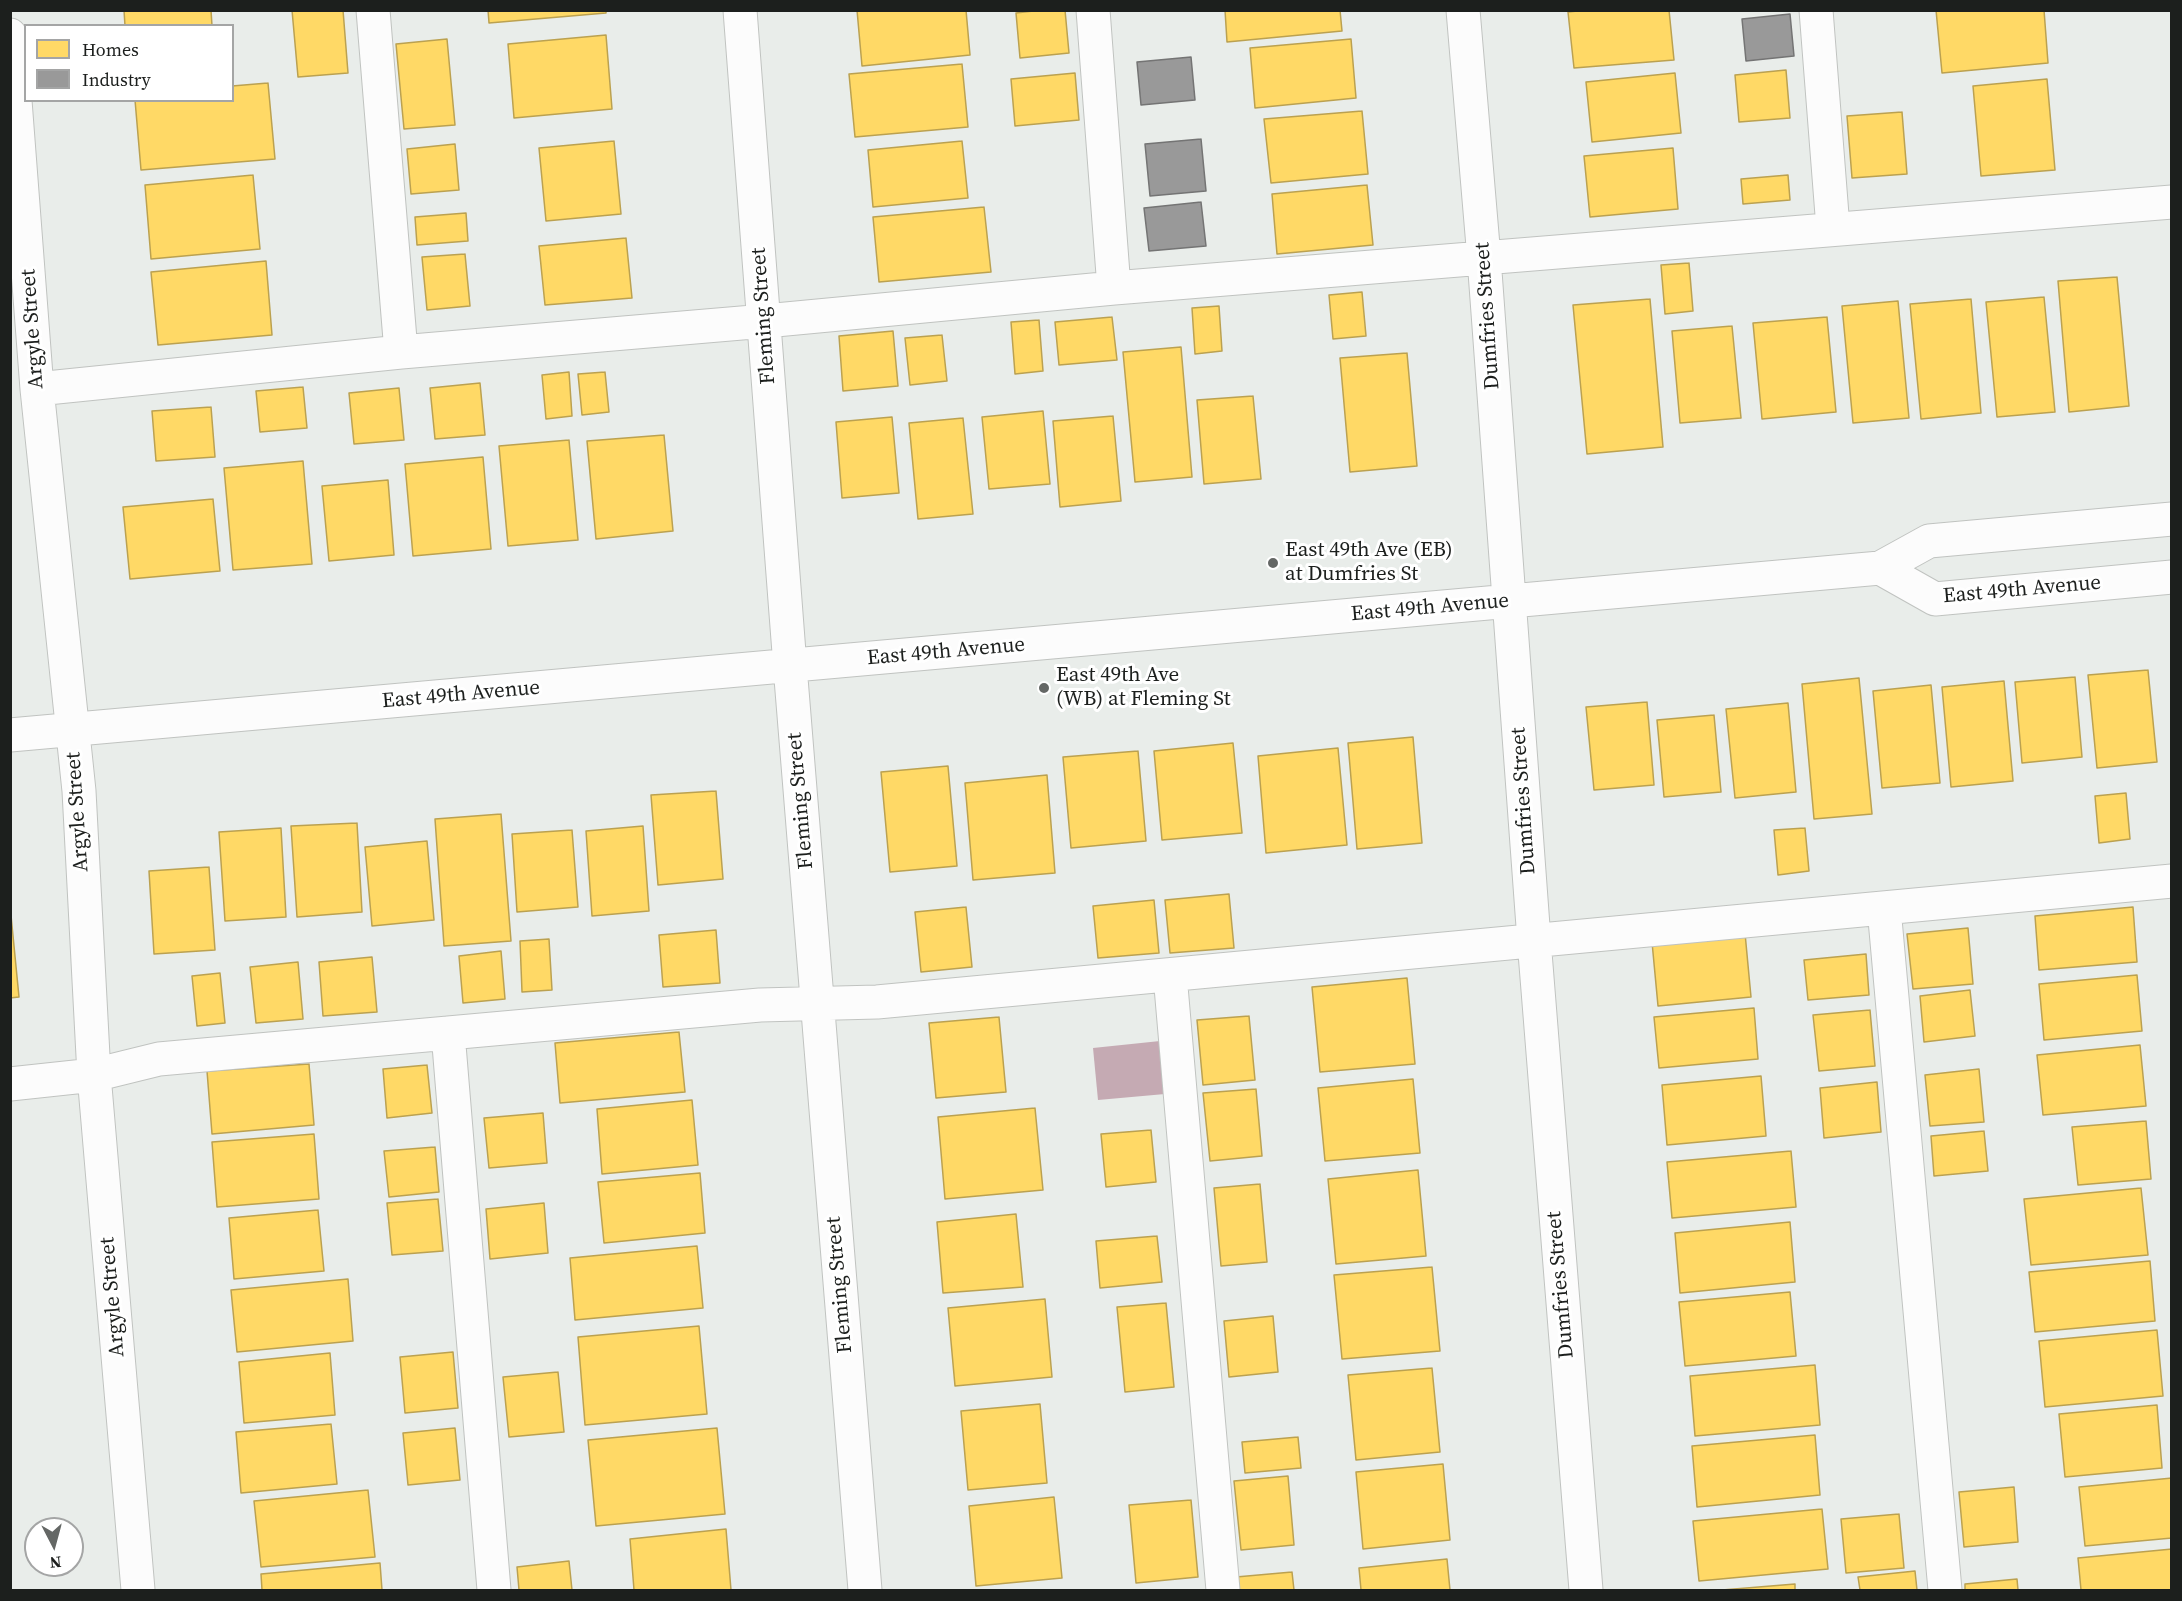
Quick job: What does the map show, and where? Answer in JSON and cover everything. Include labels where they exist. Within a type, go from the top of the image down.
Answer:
[{"type":"street","points":[[373,10],[401,352]]},
{"type":"street","name":"Fleming Street","points":[[740,10],[790,666],[865,1590]]},
{"type":"street","points":[[1093,10],[1114,288]]},
{"type":"street","name":"Dumfries Street","points":[[1463,10],[1586,1590]]},
{"type":"street","points":[[1816,10],[1833,228]]},
{"type":"street","name":"Argyle Street","points":[[10,35],[37,389],[79,791],[94,1075],[138,1590]]},
{"type":"street","points":[[37,389],[401,352],[1114,288],[2172,202]]},
{"type":"street","name":"East 49th Avenue","points":[[10,735],[1881,568],[1929,541],[2172,519]]},
{"type":"street","name":"East 49th Avenue","points":[[1881,568],[1935,599],[2172,577]]},
{"type":"street","points":[[10,1084],[94,1075],[159,1059],[760,1005],[877,1002],[2172,881]]},
{"type":"street","points":[[1884,908],[1945,1590]]},
{"type":"street","points":[[1170,975],[1223,1590]]},
{"type":"street","points":[[448,1033],[494,1590]]},
{"type":"shaded area","points":[[1160,1041],[1165,1094],[1098,1100],[1093,1048]]},
{"type":"building: Homes","points":[[124,10],[211,10],[212,24],[125,24]]},
{"type":"building: Homes","points":[[292,10],[343,10],[348,73],[298,77]]},
{"type":"building: Homes","points":[[488,10],[606,10],[606,13],[489,23]]},
{"type":"building: Homes","points":[[857,10],[966,10],[970,55],[862,66]]},
{"type":"building: Homes","points":[[1065,10],[1069,53],[1020,58],[1016,13]]},
{"type":"building: Homes","points":[[1225,10],[1340,10],[1342,31],[1227,42]]},
{"type":"building: Homes","points":[[1669,10],[1674,60],[1574,68],[1568,12]]},
{"type":"building: Homes","points":[[1936,10],[2044,10],[2048,63],[1942,73]]},
{"type":"building: Homes","points":[[606,35],[612,109],[514,118],[508,44]]},
{"type":"building: Homes","points":[[447,39],[455,125],[404,129],[396,44]]},
{"type":"building: Homes","points":[[1351,39],[1356,98],[1255,108],[1250,48]]},
{"type":"building: Homes","points":[[962,64],[968,127],[855,137],[849,74]]},
{"type":"building: Homes","points":[[1786,70],[1790,118],[1739,122],[1735,75]]},
{"type":"building: Homes","points":[[1075,73],[1079,120],[1015,126],[1011,79]]},
{"type":"building: Homes","points":[[1675,73],[1681,133],[1592,142],[1586,82]]},
{"type":"building: Homes","points":[[2047,79],[2055,170],[1981,176],[1973,86]]},
{"type":"building: Homes","points":[[268,83],[275,159],[141,170],[135,102],[234,102],[234,86]]},
{"type":"building: Homes","points":[[1362,111],[1368,174],[1271,183],[1264,119]]},
{"type":"building: Homes","points":[[1902,112],[1907,174],[1852,178],[1847,116]]},
{"type":"building: Homes","points":[[614,141],[621,214],[546,221],[539,148]]},
{"type":"building: Homes","points":[[962,141],[968,198],[873,207],[868,150]]},
{"type":"building: Homes","points":[[455,144],[459,190],[411,194],[407,149]]},
{"type":"building: Homes","points":[[1673,148],[1678,209],[1590,217],[1584,156]]},
{"type":"building: Homes","points":[[253,175],[260,249],[151,259],[145,185]]},
{"type":"building: Homes","points":[[1788,175],[1790,200],[1743,204],[1741,179]]},
{"type":"building: Homes","points":[[1367,185],[1373,245],[1277,254],[1272,194]]},
{"type":"building: Homes","points":[[984,207],[991,272],[879,282],[873,217]]},
{"type":"building: Homes","points":[[466,213],[468,241],[417,245],[415,217]]},
{"type":"building: Homes","points":[[626,238],[632,298],[545,305],[539,246]]},
{"type":"building: Homes","points":[[465,254],[470,306],[427,310],[422,257]]},
{"type":"building: Homes","points":[[266,261],[272,335],[158,345],[151,272]]},
{"type":"building: Homes","points":[[1689,263],[1693,311],[1665,314],[1661,265]]},
{"type":"building: Homes","points":[[2117,277],[2129,406],[2069,412],[2058,281]]},
{"type":"building: Homes","points":[[1362,292],[1366,336],[1333,339],[1329,295]]},
{"type":"building: Homes","points":[[2044,297],[2055,412],[1997,417],[1986,302]]},
{"type":"building: Homes","points":[[1650,299],[1663,447],[1587,454],[1573,305]]},
{"type":"building: Homes","points":[[1971,299],[1981,413],[1921,419],[1910,304]]},
{"type":"building: Homes","points":[[1898,301],[1909,418],[1853,423],[1842,306]]},
{"type":"building: Homes","points":[[1219,306],[1222,351],[1195,354],[1192,308]]},
{"type":"building: Homes","points":[[1112,317],[1117,360],[1059,365],[1055,322]]},
{"type":"building: Homes","points":[[1827,317],[1836,412],[1762,419],[1753,323]]},
{"type":"building: Homes","points":[[1039,320],[1043,371],[1015,374],[1011,322]]},
{"type":"building: Homes","points":[[1732,326],[1741,418],[1680,423],[1672,331]]},
{"type":"building: Homes","points":[[893,331],[898,386],[843,391],[839,336]]},
{"type":"building: Homes","points":[[942,335],[947,381],[910,385],[905,338]]},
{"type":"building: Homes","points":[[1181,347],[1192,477],[1135,482],[1123,352]]},
{"type":"building: Homes","points":[[1407,353],[1417,466],[1350,472],[1340,358]]},
{"type":"building: Homes","points":[[569,372],[572,416],[546,419],[542,375]]},
{"type":"building: Homes","points":[[605,372],[609,412],[582,415],[578,374]]},
{"type":"building: Homes","points":[[480,383],[485,435],[435,439],[430,388]]},
{"type":"building: Homes","points":[[303,387],[307,428],[260,432],[256,391]]},
{"type":"building: Homes","points":[[399,388],[404,440],[354,444],[349,393]]},
{"type":"building: Homes","points":[[1253,396],[1261,479],[1204,484],[1197,400]]},
{"type":"building: Homes","points":[[211,407],[215,457],[156,461],[152,411]]},
{"type":"building: Homes","points":[[1043,411],[1050,484],[989,489],[982,417]]},
{"type":"building: Homes","points":[[1113,416],[1121,501],[1060,507],[1053,421]]},
{"type":"building: Homes","points":[[892,417],[899,493],[842,498],[836,422]]},
{"type":"building: Homes","points":[[963,418],[973,514],[918,519],[909,423]]},
{"type":"building: Homes","points":[[664,435],[673,531],[596,539],[587,441]]},
{"type":"building: Homes","points":[[569,440],[578,540],[508,546],[499,446]]},
{"type":"building: Homes","points":[[483,457],[491,549],[413,556],[405,464]]},
{"type":"building: Homes","points":[[303,461],[312,564],[233,570],[224,468]]},
{"type":"building: Homes","points":[[388,480],[394,555],[329,561],[322,486]]},
{"type":"building: Homes","points":[[213,499],[220,571],[130,579],[123,507]]},
{"type":"building: Homes","points":[[2148,670],[2157,762],[2097,768],[2088,675]]},
{"type":"building: Homes","points":[[2075,677],[2082,757],[2022,763],[2015,682]]},
{"type":"building: Homes","points":[[1859,678],[1872,814],[1814,819],[1802,684]]},
{"type":"building: Homes","points":[[2004,681],[2013,781],[1951,787],[1942,687]]},
{"type":"building: Homes","points":[[1931,685],[1940,783],[1882,788],[1873,691]]},
{"type":"building: Homes","points":[[1647,702],[1654,785],[1594,790],[1586,707]]},
{"type":"building: Homes","points":[[1788,703],[1796,792],[1735,798],[1726,709]]},
{"type":"building: Homes","points":[[1714,715],[1721,792],[1664,797],[1657,720]]},
{"type":"building: Homes","points":[[1413,737],[1422,843],[1357,849],[1348,743]]},
{"type":"building: Homes","points":[[1233,743],[1242,833],[1162,840],[1154,751]]},
{"type":"building: Homes","points":[[1338,748],[1347,845],[1266,853],[1258,756]]},
{"type":"building: Homes","points":[[1138,751],[1146,841],[1071,848],[1063,757]]},
{"type":"building: Homes","points":[[948,766],[957,866],[890,872],[881,772]]},
{"type":"building: Homes","points":[[1047,775],[1055,873],[973,880],[965,783]]},
{"type":"building: Homes","points":[[716,791],[723,879],[658,885],[651,795]]},
{"type":"building: Homes","points":[[2126,793],[2130,839],[2099,843],[2095,796]]},
{"type":"building: Homes","points":[[501,814],[511,941],[444,946],[435,819]]},
{"type":"building: Homes","points":[[357,823],[362,912],[297,917],[291,826]]},
{"type":"building: Homes","points":[[643,826],[649,911],[592,916],[586,831]]},
{"type":"building: Homes","points":[[281,828],[286,917],[225,921],[219,832]]},
{"type":"building: Homes","points":[[1805,828],[1809,871],[1778,875],[1774,830]]},
{"type":"building: Homes","points":[[572,830],[578,907],[517,912],[512,834]]},
{"type":"building: Homes","points":[[427,841],[434,920],[372,926],[365,847]]},
{"type":"building: Homes","points":[[209,867],[215,950],[154,954],[149,871]]},
{"type":"building: Homes","points":[[1229,894],[1234,948],[1170,953],[1165,900]]},
{"type":"building: Homes","points":[[1154,900],[1159,953],[1098,958],[1093,906]]},
{"type":"building: Homes","points":[[10,905],[19,997],[10,998]]},
{"type":"building: Homes","points":[[966,907],[972,967],[921,972],[915,912]]},
{"type":"building: Homes","points":[[2133,907],[2137,962],[2039,970],[2035,916]]},
{"type":"building: Homes","points":[[1968,928],[1973,984],[1913,989],[1907,934]]},
{"type":"building: Homes","points":[[716,930],[720,983],[663,987],[659,935]]},
{"type":"building: Homes","points":[[1745,933],[1751,997],[1658,1006],[1652,942]]},
{"type":"building: Homes","points":[[549,939],[552,990],[522,992],[520,941]]},
{"type":"building: Homes","points":[[501,951],[505,999],[463,1003],[459,956]]},
{"type":"building: Homes","points":[[1866,954],[1869,995],[1808,1000],[1804,960]]},
{"type":"building: Homes","points":[[372,957],[377,1012],[323,1016],[319,962]]},
{"type":"building: Homes","points":[[298,962],[303,1019],[256,1023],[250,967]]},
{"type":"building: Homes","points":[[220,973],[225,1023],[197,1026],[192,976]]},
{"type":"building: Homes","points":[[2137,975],[2142,1031],[2044,1040],[2039,984]]},
{"type":"building: Homes","points":[[1407,978],[1415,1064],[1320,1072],[1312,987]]},
{"type":"building: Homes","points":[[1970,990],[1975,1036],[1924,1042],[1920,996]]},
{"type":"building: Homes","points":[[1754,1008],[1758,1059],[1659,1068],[1654,1017]]},
{"type":"building: Homes","points":[[1870,1010],[1875,1066],[1819,1071],[1813,1015]]},
{"type":"building: Homes","points":[[1249,1016],[1255,1080],[1203,1085],[1197,1020]]},
{"type":"building: Homes","points":[[999,1017],[1006,1092],[936,1098],[929,1023]]},
{"type":"building: Homes","points":[[679,1032],[685,1092],[560,1103],[555,1043]]},
{"type":"building: Homes","points":[[2140,1045],[2146,1106],[2043,1115],[2037,1055]]},
{"type":"building: Homes","points":[[309,1064],[314,1125],[212,1134],[207,1071]]},
{"type":"building: Homes","points":[[427,1065],[432,1113],[387,1118],[383,1069]]},
{"type":"building: Homes","points":[[1979,1069],[1984,1122],[1930,1126],[1925,1075]]},
{"type":"building: Homes","points":[[1761,1076],[1766,1136],[1667,1145],[1662,1085]]},
{"type":"building: Homes","points":[[1413,1079],[1420,1153],[1325,1161],[1318,1088]]},
{"type":"building: Homes","points":[[1877,1082],[1881,1132],[1824,1138],[1820,1088]]},
{"type":"building: Homes","points":[[1256,1089],[1262,1156],[1210,1161],[1203,1093]]},
{"type":"building: Homes","points":[[692,1100],[698,1165],[602,1174],[597,1109]]},
{"type":"building: Homes","points":[[1035,1108],[1043,1190],[945,1199],[938,1117]]},
{"type":"building: Homes","points":[[543,1113],[547,1163],[489,1168],[484,1118]]},
{"type":"building: Homes","points":[[2146,1121],[2151,1179],[2078,1185],[2072,1127]]},
{"type":"building: Homes","points":[[1151,1130],[1156,1182],[1106,1187],[1101,1134]]},
{"type":"building: Homes","points":[[1984,1131],[1988,1171],[1934,1176],[1931,1136]]},
{"type":"building: Homes","points":[[314,1134],[319,1199],[217,1207],[212,1142]]},
{"type":"building: Homes","points":[[435,1147],[439,1192],[389,1197],[384,1151]]},
{"type":"building: Homes","points":[[1791,1151],[1796,1207],[1672,1218],[1667,1162]]},
{"type":"building: Homes","points":[[1418,1170],[1426,1256],[1336,1264],[1328,1179]]},
{"type":"building: Homes","points":[[700,1173],[705,1233],[604,1243],[598,1182]]},
{"type":"building: Homes","points":[[1260,1184],[1267,1262],[1221,1266],[1214,1188]]},
{"type":"building: Homes","points":[[2141,1188],[2148,1255],[2031,1265],[2024,1199]]},
{"type":"building: Homes","points":[[438,1199],[443,1251],[392,1255],[387,1203]]},
{"type":"building: Homes","points":[[544,1203],[548,1253],[490,1259],[486,1209]]},
{"type":"building: Homes","points":[[318,1210],[324,1271],[234,1279],[229,1218]]},
{"type":"building: Homes","points":[[1016,1214],[1023,1287],[943,1293],[937,1222]]},
{"type":"building: Homes","points":[[1790,1222],[1795,1282],[1680,1293],[1675,1233]]},
{"type":"building: Homes","points":[[1157,1236],[1162,1282],[1100,1288],[1096,1241]]},
{"type":"building: Homes","points":[[697,1246],[703,1308],[575,1320],[570,1258]]},
{"type":"building: Homes","points":[[2150,1261],[2155,1321],[2035,1332],[2029,1272]]},
{"type":"building: Homes","points":[[1432,1267],[1440,1351],[1342,1359],[1334,1275]]},
{"type":"building: Homes","points":[[348,1279],[353,1341],[237,1352],[231,1290]]},
{"type":"building: Homes","points":[[1790,1292],[1796,1356],[1685,1366],[1679,1302]]},
{"type":"building: Homes","points":[[1045,1299],[1052,1377],[955,1386],[948,1308]]},
{"type":"building: Homes","points":[[1166,1303],[1174,1387],[1125,1392],[1117,1307]]},
{"type":"building: Homes","points":[[1273,1316],[1278,1372],[1229,1377],[1224,1321]]},
{"type":"building: Homes","points":[[699,1326],[707,1414],[585,1425],[578,1337]]},
{"type":"building: Homes","points":[[2157,1330],[2163,1396],[2045,1407],[2039,1341]]},
{"type":"building: Homes","points":[[453,1352],[458,1408],[405,1413],[400,1357]]},
{"type":"building: Homes","points":[[330,1353],[335,1415],[244,1423],[239,1362]]},
{"type":"building: Homes","points":[[1815,1365],[1820,1425],[1695,1436],[1690,1376]]},
{"type":"building: Homes","points":[[1432,1368],[1440,1452],[1356,1460],[1348,1375]]},
{"type":"building: Homes","points":[[558,1372],[564,1432],[509,1437],[503,1377]]},
{"type":"building: Homes","points":[[1040,1404],[1047,1483],[968,1490],[961,1411]]},
{"type":"building: Homes","points":[[2157,1405],[2162,1468],[2065,1477],[2059,1414]]},
{"type":"building: Homes","points":[[331,1424],[337,1484],[241,1493],[236,1432]]},
{"type":"building: Homes","points":[[455,1428],[460,1480],[408,1485],[403,1433]]},
{"type":"building: Homes","points":[[717,1428],[725,1514],[596,1526],[588,1440]]},
{"type":"building: Homes","points":[[1815,1435],[1820,1495],[1697,1507],[1692,1446]]},
{"type":"building: Homes","points":[[1298,1437],[1301,1468],[1245,1473],[1242,1442]]},
{"type":"building: Homes","points":[[1443,1464],[1450,1540],[1363,1549],[1356,1472]]},
{"type":"building: Homes","points":[[1288,1476],[1294,1545],[1241,1550],[1234,1481]]},
{"type":"building: Homes","points":[[2172,1478],[2172,1538],[2085,1546],[2079,1487]]},
{"type":"building: Homes","points":[[2014,1487],[2018,1542],[1964,1547],[1959,1492]]},
{"type":"building: Homes","points":[[368,1490],[375,1557],[261,1567],[254,1501]]},
{"type":"building: Homes","points":[[1054,1497],[1062,1578],[976,1586],[969,1506]]},
{"type":"building: Homes","points":[[1191,1500],[1198,1577],[1136,1583],[1129,1505]]},
{"type":"building: Homes","points":[[1822,1509],[1828,1569],[1699,1581],[1693,1521]]},
{"type":"building: Homes","points":[[1899,1514],[1904,1568],[1846,1573],[1841,1519]]},
{"type":"building: Homes","points":[[726,1529],[731,1590],[634,1590],[630,1539]]},
{"type":"building: Homes","points":[[2172,1549],[2172,1590],[2081,1590],[2078,1558]]},
{"type":"building: Homes","points":[[1447,1559],[1450,1590],[1361,1590],[1359,1568]]},
{"type":"building: Homes","points":[[569,1561],[572,1590],[519,1590],[517,1567]]},
{"type":"building: Homes","points":[[380,1563],[382,1590],[262,1590],[261,1574]]},
{"type":"building: Homes","points":[[1915,1571],[1917,1590],[1860,1590],[1858,1577]]},
{"type":"building: Homes","points":[[1292,1572],[1294,1590],[1237,1590],[1236,1577]]},
{"type":"building: Homes","points":[[2017,1579],[2018,1590],[1965,1590],[1965,1584]]},
{"type":"building: Homes","points":[[1795,1584],[1795,1590],[1722,1590]]},
{"type":"building: Industry","points":[[1790,14],[1794,56],[1746,61],[1742,19]]},
{"type":"building: Industry","points":[[1191,57],[1195,100],[1141,105],[1137,62]]},
{"type":"building: Industry","points":[[1201,139],[1206,191],[1150,196],[1145,144]]},
{"type":"building: Industry","points":[[1201,202],[1206,246],[1149,251],[1144,208]]},
{"type":"place","name":"East 49th Ave (EB) at Dumfries St","points":[[1273,563]]},
{"type":"place","name":"East 49th Ave (WB) at Fleming St","points":[[1044,688]]}]
